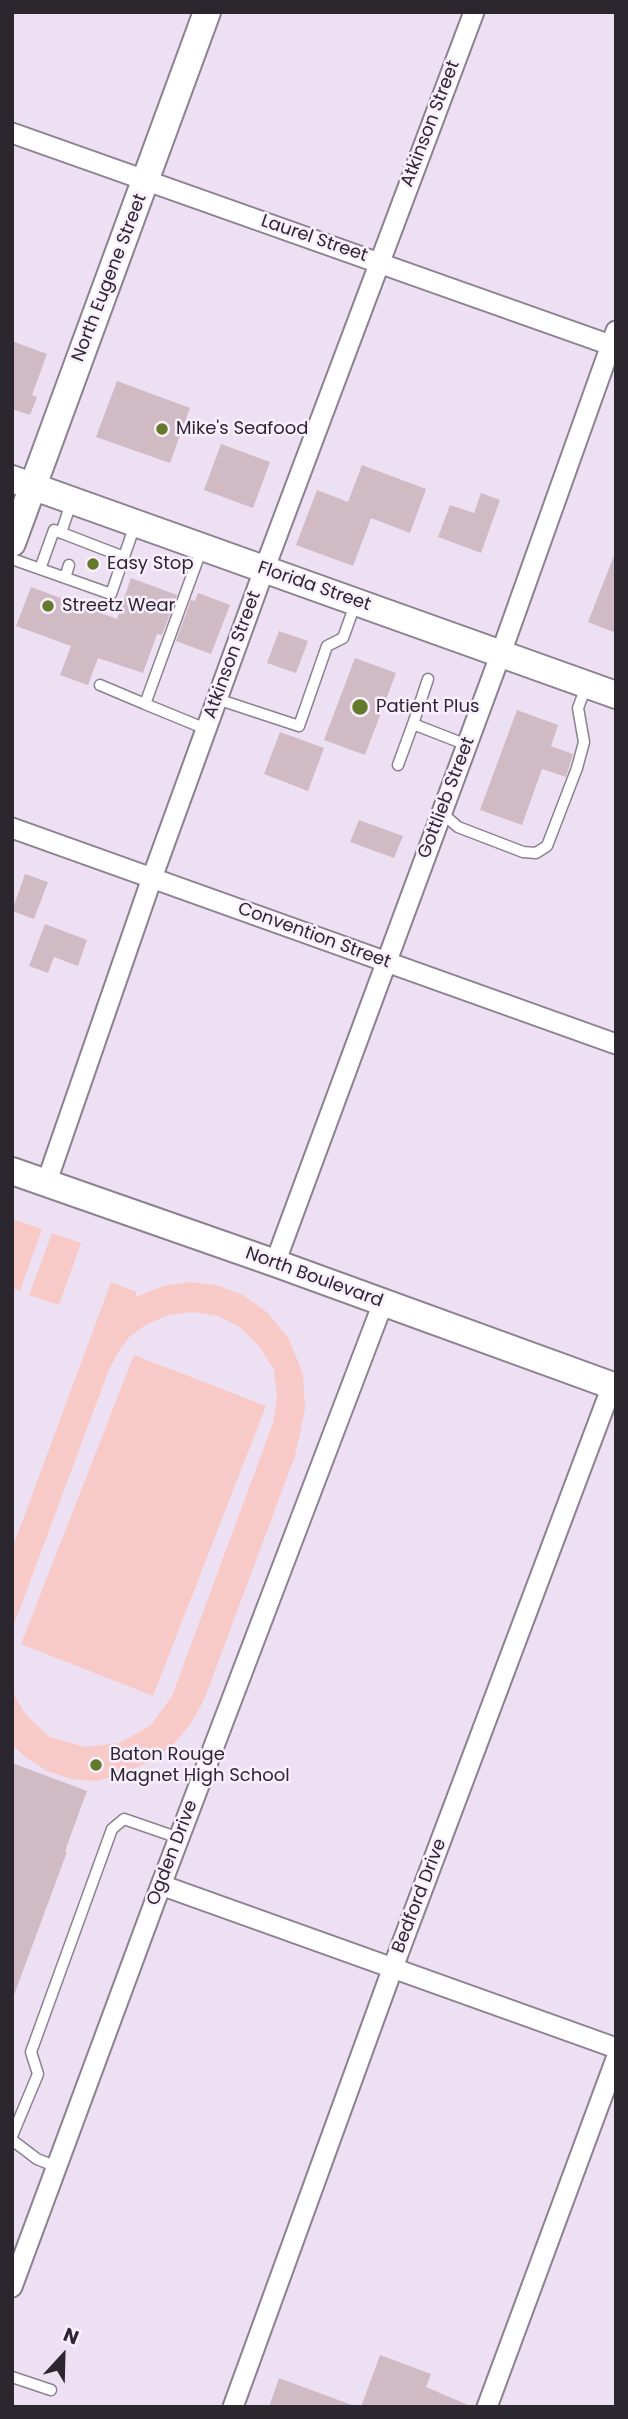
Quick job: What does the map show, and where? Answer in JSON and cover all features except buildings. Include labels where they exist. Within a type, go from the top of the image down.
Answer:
[{"type":"street","name":"North Eugene Street","points":[[13,542],[22,482],[146,181],[207,12]]},
{"type":"street","name":"Atkinson Street","points":[[46,1184],[152,878],[264,570],[474,12]]},
{"type":"street","name":"Laurel Street","points":[[12,133],[614,341]]},
{"type":"street","name":"Gottlieb Street","points":[[275,1263],[614,341]]},
{"type":"street","name":"Florida Street","points":[[22,482],[616,695]]},
{"type":"street","name":"Convention Street","points":[[12,828],[616,1044]]},
{"type":"street","name":"North Boulevard","points":[[12,1171],[275,1263],[614,1387]]},
{"type":"street","name":"Ogden Drive","points":[[12,2287],[161,1885],[383,1303]]},
{"type":"street","name":"Bedford Drive","points":[[233,2407],[393,1970],[614,1387]]},
{"type":"street","points":[[161,1885],[616,2048]]},
{"type":"street","points":[[487,2407],[616,2059]]},
{"type":"lane","points":[[61,533],[72,500]]},
{"type":"lane","points":[[13,542],[40,569],[111,594],[136,523]]},
{"type":"lane","points":[[40,569],[54,530],[76,543],[124,556]]},
{"type":"lane","points":[[145,704],[202,547]]},
{"type":"lane","points":[[65,578],[69,565]]},
{"type":"lane","points":[[88,586],[92,574]]},
{"type":"lane","points":[[217,699],[299,726],[327,646],[344,638],[356,602]]},
{"type":"lane","points":[[398,765],[428,679]]},
{"type":"lane","points":[[441,812],[458,827],[523,852],[536,853],[547,846],[578,768],[584,742],[578,708],[587,684]]},
{"type":"lane","points":[[100,685],[206,729]]},
{"type":"lane","points":[[413,724],[467,745]]},
{"type":"lane","points":[[57,2167],[37,2159],[12,2138],[38,2074],[31,2052],[112,1829],[124,1819],[179,1838]]},
{"type":"lane","points":[[12,2377],[51,2390]]},
{"type":"shaded area","points":[[13,1219],[42,1229],[20,1291],[12,1288]]},
{"type":"shaded area","points":[[52,1233],[81,1243],[59,1305],[29,1295]]},
{"type":"shaded area","points":[[111,1282],[136,1292],[136,1297],[163,1286],[189,1282],[216,1285],[243,1295],[268,1313],[289,1339],[303,1374],[305,1409],[295,1456],[204,1700],[190,1725],[172,1746],[147,1763],[96,1781],[71,1779],[47,1771],[24,1756],[12,1744],[12,1691],[26,1715],[50,1737],[85,1747],[120,1743],[151,1725],[172,1696],[273,1423],[277,1397],[274,1370],[259,1346],[241,1328],[218,1316],[193,1312],[169,1315],[147,1324],[130,1336],[108,1372],[12,1630],[12,1549]]},
{"type":"shaded area","points":[[134,1355],[266,1406],[153,1696],[21,1644]]},
{"type":"place","name":"Mike's Seafood","points":[[162,429]]},
{"type":"place","name":"Easy Stop","points":[[93,564]]},
{"type":"place","name":"Streetz Wear","points":[[48,606]]},
{"type":"place","name":"Patient Plus","points":[[360,707]]},
{"type":"place","name":"Baton Rouge Magnet High School","points":[[96,1765]]}]
